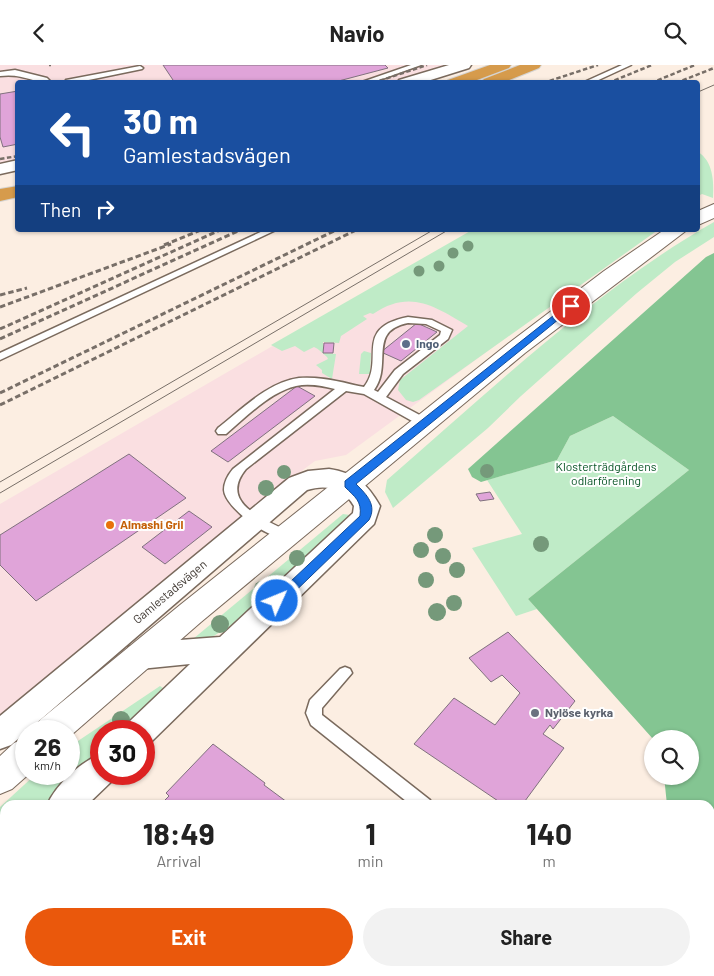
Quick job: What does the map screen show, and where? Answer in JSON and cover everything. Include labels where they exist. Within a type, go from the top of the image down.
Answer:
[{"type":"highway","points":[[462,80],[504,65]]},
{"type":"highway","points":[[496,80],[534,65]]},
{"type":"highway","points":[[0,182],[15,180]]},
{"type":"highway","points":[[0,195],[15,192]]},
{"type":"street","points":[[414,80],[464,65]]},
{"type":"street","points":[[0,169],[15,166]]},
{"type":"street","points":[[700,218],[714,210]]},
{"type":"street","points":[[65,720],[285,535],[600,283],[675,232]]},
{"type":"street","name":"Gamlestadsvägen","points":[[0,735],[298,484],[320,476],[349,484]]},
{"type":"street","points":[[153,720],[365,517],[367,506],[364,499],[349,484]]},
{"type":"street","points":[[140,656],[227,649]]},
{"type":"street","points":[[0,778],[15,764]]},
{"type":"street","points":[[69,800],[90,780]]},
{"type":"lane","points":[[371,80],[418,65]]},
{"type":"lane","points":[[424,65],[437,73]]},
{"type":"lane","points":[[592,80],[628,65]]},
{"type":"lane","points":[[70,80],[140,68]]},
{"type":"lane","points":[[0,74],[15,73],[46,80]]},
{"type":"lane","points":[[0,357],[268,232]]},
{"type":"lane","points":[[367,391],[376,377],[378,344],[388,328],[396,322],[417,318],[436,323],[447,330],[444,337],[399,372],[380,397]]},
{"type":"lane","points":[[222,431],[249,410],[292,383],[325,383],[367,391],[425,423]]},
{"type":"lane","points":[[285,535],[257,519],[235,503],[229,493],[231,481],[242,466],[344,387]]},
{"type":"lane","points":[[345,673],[315,705],[312,713],[316,721],[418,800]]},
{"type":"shaded area","points":[[0,65],[456,65],[406,80],[15,80],[15,163],[0,166]]},
{"type":"shaded area","points":[[393,276],[507,337],[346,455],[315,461],[276,490],[0,725],[0,504]]},
{"type":"green space","points":[[700,154],[710,166],[713,178],[713,198],[700,195]]},
{"type":"green space","points":[[714,222],[714,237],[675,262],[637,293],[521,396],[488,428],[393,508],[385,492],[387,480],[505,377],[586,310],[627,278]]},
{"type":"green space","points":[[469,232],[655,232],[419,400],[413,402],[406,400],[398,390],[400,380],[468,326],[433,307],[422,303],[410,302],[386,307],[373,314],[370,313],[363,316],[367,319],[341,336],[339,343],[323,342],[323,353],[336,354],[332,379],[322,373],[322,370],[316,365],[328,359],[316,348],[314,347],[304,352],[295,346],[282,351],[271,345]]},
{"type":"green space","points":[[714,253],[714,800],[666,800],[665,785],[699,785],[699,730],[645,730],[528,599],[689,470],[613,416],[570,436],[557,460],[481,482],[472,477],[468,469],[706,257]]},
{"type":"green space","points":[[364,351],[371,353],[370,374],[359,374],[361,354]]},
{"type":"green space","name":"Klosterträdgårdens odlarförening","points":[[613,416],[689,470],[528,599],[537,609],[516,616],[472,548],[522,534],[487,480],[557,460],[570,436]]},
{"type":"green space","points":[[343,514],[350,515],[238,621],[212,637],[196,641],[193,639]]},
{"type":"green space","points":[[160,686],[166,690],[134,720],[109,720]]},
{"type":"green space","points":[[90,733],[90,761],[80,771],[80,740]]},
{"type":"green space","points":[[24,785],[64,785],[48,800],[8,800]]},
{"type":"building","points":[[163,65],[385,65],[388,68],[342,80],[173,80]]},
{"type":"building","points":[[15,92],[15,145],[3,147],[0,137],[0,94]]},
{"type":"building","points":[[417,323],[437,332],[401,361],[381,352]]},
{"type":"building","points":[[324,343],[334,343],[333,353],[323,353]]},
{"type":"building","points":[[297,386],[315,396],[228,462],[211,451]]},
{"type":"building","points":[[129,454],[186,498],[36,601],[0,565],[0,535]]},
{"type":"building","points":[[490,492],[494,499],[480,501],[476,494]]},
{"type":"building","points":[[189,511],[212,527],[165,564],[142,547]]},
{"type":"building","name":"Nylöse kyrka","points":[[508,632],[575,701],[553,729],[550,725],[543,734],[564,748],[526,800],[497,800],[414,744],[454,698],[495,725],[520,693],[502,675],[491,682],[469,658]]},
{"type":"building","points":[[213,744],[284,800],[165,800],[169,796],[166,793]]},
{"type":"tram line","points":[[700,91],[714,85]]},
{"type":"tram line","points":[[0,482],[430,232]]},
{"type":"tram line","points":[[0,493],[445,232]]},
{"type":"railway","points":[[382,80],[427,65]]},
{"type":"railway","points":[[552,80],[598,65]]},
{"type":"railway","points":[[615,80],[652,65]]},
{"type":"railway","points":[[658,80],[695,65]]},
{"type":"railway","points":[[684,80],[714,68]]},
{"type":"railway","points":[[0,159],[15,156]]},
{"type":"railway","points":[[164,245],[196,232]]},
{"type":"railway","points":[[0,329],[216,232]]},
{"type":"railway","points":[[0,339],[236,232]]},
{"type":"railway","points":[[0,393],[332,232]]},
{"type":"railway","points":[[0,405],[352,232]]},
{"type":"railway","points":[[0,307],[171,244]]},
{"type":"railway","points":[[0,295],[27,288]]},
{"type":"place","name":"Ingo","points":[[406,344]]},
{"type":"place","name":"Almashi Gril","points":[[110,525]]},
{"type":"place","name":"Nylöse kyrka","points":[[535,713]]},
{"type":"route","points":[[277,601],[365,517],[367,506],[364,499],[349,484],[571,306]]}]
